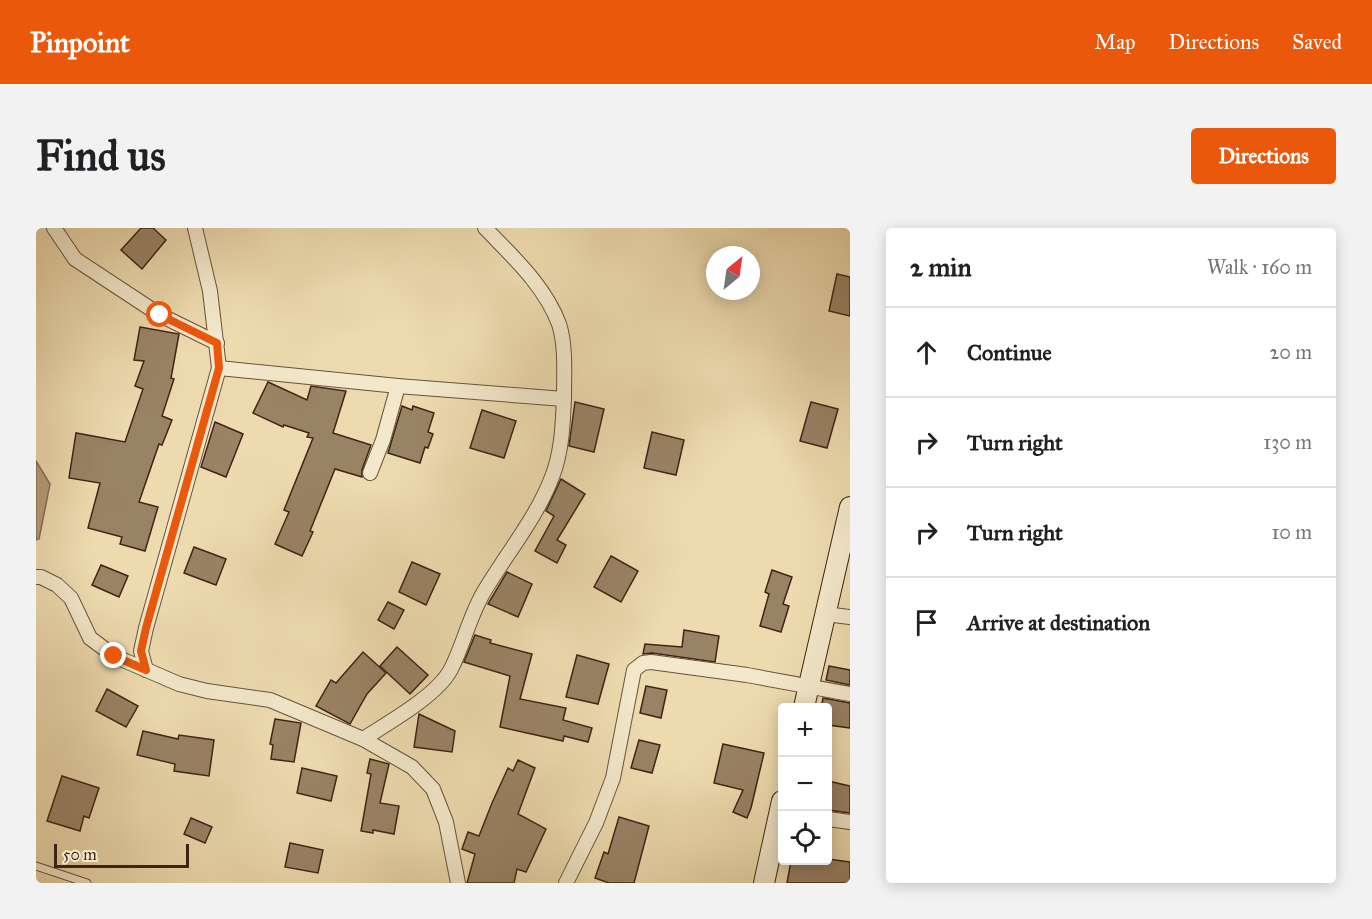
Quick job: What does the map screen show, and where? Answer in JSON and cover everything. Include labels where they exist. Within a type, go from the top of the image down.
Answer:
[{"type":"main road","points":[[805,703],[825,614],[848,530],[850,507]]},
{"type":"main road","points":[[764,883],[781,811]]},
{"type":"street","points":[[54,228],[75,259],[160,315],[217,343]]},
{"type":"street","points":[[146,670],[141,651],[146,628],[219,368],[210,291],[195,228]]},
{"type":"street","points":[[363,739],[399,716],[440,685],[450,671],[481,596],[535,511],[553,476],[564,423],[565,367],[560,326],[543,292],[516,259],[484,228]]},
{"type":"street","points":[[219,368],[398,386],[564,399]]},
{"type":"street","points":[[370,473],[383,440],[398,386]]},
{"type":"street","points":[[36,578],[41,577],[57,585],[71,598],[90,638],[114,656],[179,684],[207,691],[270,700],[363,739],[412,767],[433,789],[446,822],[458,883]]},
{"type":"street","points":[[825,614],[850,617]]},
{"type":"street","points":[[566,883],[596,823],[613,778],[634,670],[638,666],[651,662],[747,675],[850,694]]},
{"type":"street","points":[[832,820],[850,822]]},
{"type":"lane","points":[[36,866],[87,883]]},
{"type":"shaded area","points":[[36,461],[50,484],[39,539],[36,540]]},
{"type":"building","points":[[141,228],[153,228],[166,240],[142,269],[121,250]]},
{"type":"building","points":[[837,274],[850,277],[850,316],[829,311]]},
{"type":"building","points":[[140,327],[179,334],[171,378],[174,379],[162,416],[172,420],[162,445],[159,444],[139,502],[158,507],[145,551],[120,544],[122,537],[88,528],[100,483],[69,478],[76,433],[125,442],[143,389],[135,386],[144,361],[134,360]]},
{"type":"building","points":[[268,382],[307,400],[311,386],[346,391],[333,433],[371,445],[362,470],[362,477],[335,469],[302,556],[275,544],[289,512],[284,510],[313,438],[307,437],[309,433],[284,425],[283,427],[253,413]]},
{"type":"building","points":[[575,402],[604,409],[594,452],[569,446]]},
{"type":"building","points":[[811,402],[838,409],[827,448],[800,441]]},
{"type":"building","points":[[402,406],[412,410],[413,406],[434,413],[428,432],[433,434],[428,448],[425,447],[420,463],[388,453]]},
{"type":"building","points":[[482,410],[516,421],[504,458],[470,448]]},
{"type":"building","points":[[215,422],[243,434],[226,477],[201,467]]},
{"type":"building","points":[[652,432],[684,440],[676,475],[644,468]]},
{"type":"building","points":[[561,479],[585,494],[557,540],[566,545],[557,563],[535,551],[554,516],[546,511]]},
{"type":"building","points":[[194,547],[226,559],[216,585],[184,573]]},
{"type":"building","points":[[611,556],[638,571],[621,602],[594,587]]},
{"type":"building","points":[[412,562],[440,574],[426,605],[399,592]]},
{"type":"building","points":[[101,565],[128,576],[119,597],[92,585]]},
{"type":"building","points":[[772,570],[792,577],[783,604],[789,606],[781,632],[760,626],[769,594],[765,592]]},
{"type":"building","points":[[507,572],[532,584],[518,617],[488,604]]},
{"type":"building","points":[[388,602],[404,610],[394,629],[378,620]]},
{"type":"building","points":[[684,630],[719,636],[715,662],[652,653],[643,654],[645,644],[682,647]]},
{"type":"building","points":[[475,635],[491,640],[490,643],[532,654],[520,699],[566,708],[563,720],[592,728],[588,742],[564,736],[563,741],[500,727],[510,676],[464,662]]},
{"type":"building","points":[[397,647],[428,675],[410,694],[380,666]]},
{"type":"building","points":[[363,652],[386,673],[367,694],[350,724],[316,706],[331,680],[336,683]]},
{"type":"building","points":[[577,655],[609,664],[598,704],[566,697]]},
{"type":"building","points":[[829,666],[850,670],[850,685],[826,680]]},
{"type":"building","points":[[646,686],[667,690],[661,718],[640,713]]},
{"type":"building","points":[[107,689],[138,706],[126,727],[96,711]]},
{"type":"building","points":[[823,698],[850,703],[850,728],[832,726],[832,703],[822,703]]},
{"type":"building","points":[[419,714],[455,731],[452,752],[414,747]]},
{"type":"building","points":[[275,719],[301,723],[294,762],[271,759],[273,745],[270,744]]},
{"type":"building","points":[[143,731],[178,739],[179,735],[214,740],[209,776],[174,771],[175,764],[137,755]]},
{"type":"building","points":[[639,740],[660,745],[652,773],[631,768]]},
{"type":"building","points":[[723,744],[764,753],[747,818],[733,812],[743,790],[714,783]]},
{"type":"building","points":[[370,759],[389,764],[380,803],[399,806],[394,834],[373,830],[373,833],[361,831],[371,774],[367,773]]},
{"type":"building","points":[[518,760],[535,768],[518,814],[546,829],[526,872],[517,869],[514,883],[467,883],[475,854],[462,849],[468,832],[479,836],[508,768],[513,771]]},
{"type":"building","points":[[302,768],[337,776],[331,801],[297,793]]},
{"type":"building","points":[[62,776],[99,788],[89,818],[84,816],[80,831],[47,821]]},
{"type":"building","points":[[832,782],[850,786],[850,813],[832,811]]},
{"type":"building","points":[[619,817],[649,826],[634,883],[609,883],[595,878],[604,852],[608,854]]},
{"type":"building","points":[[191,818],[212,827],[205,843],[184,834]]},
{"type":"building","points":[[290,843],[323,850],[318,873],[285,867]]},
{"type":"building","points":[[832,860],[850,862],[850,883],[787,883],[790,865],[832,865]]},
{"type":"route","points":[[114,656],[146,670],[141,651],[146,628],[219,368],[217,343],[160,315]]}]
